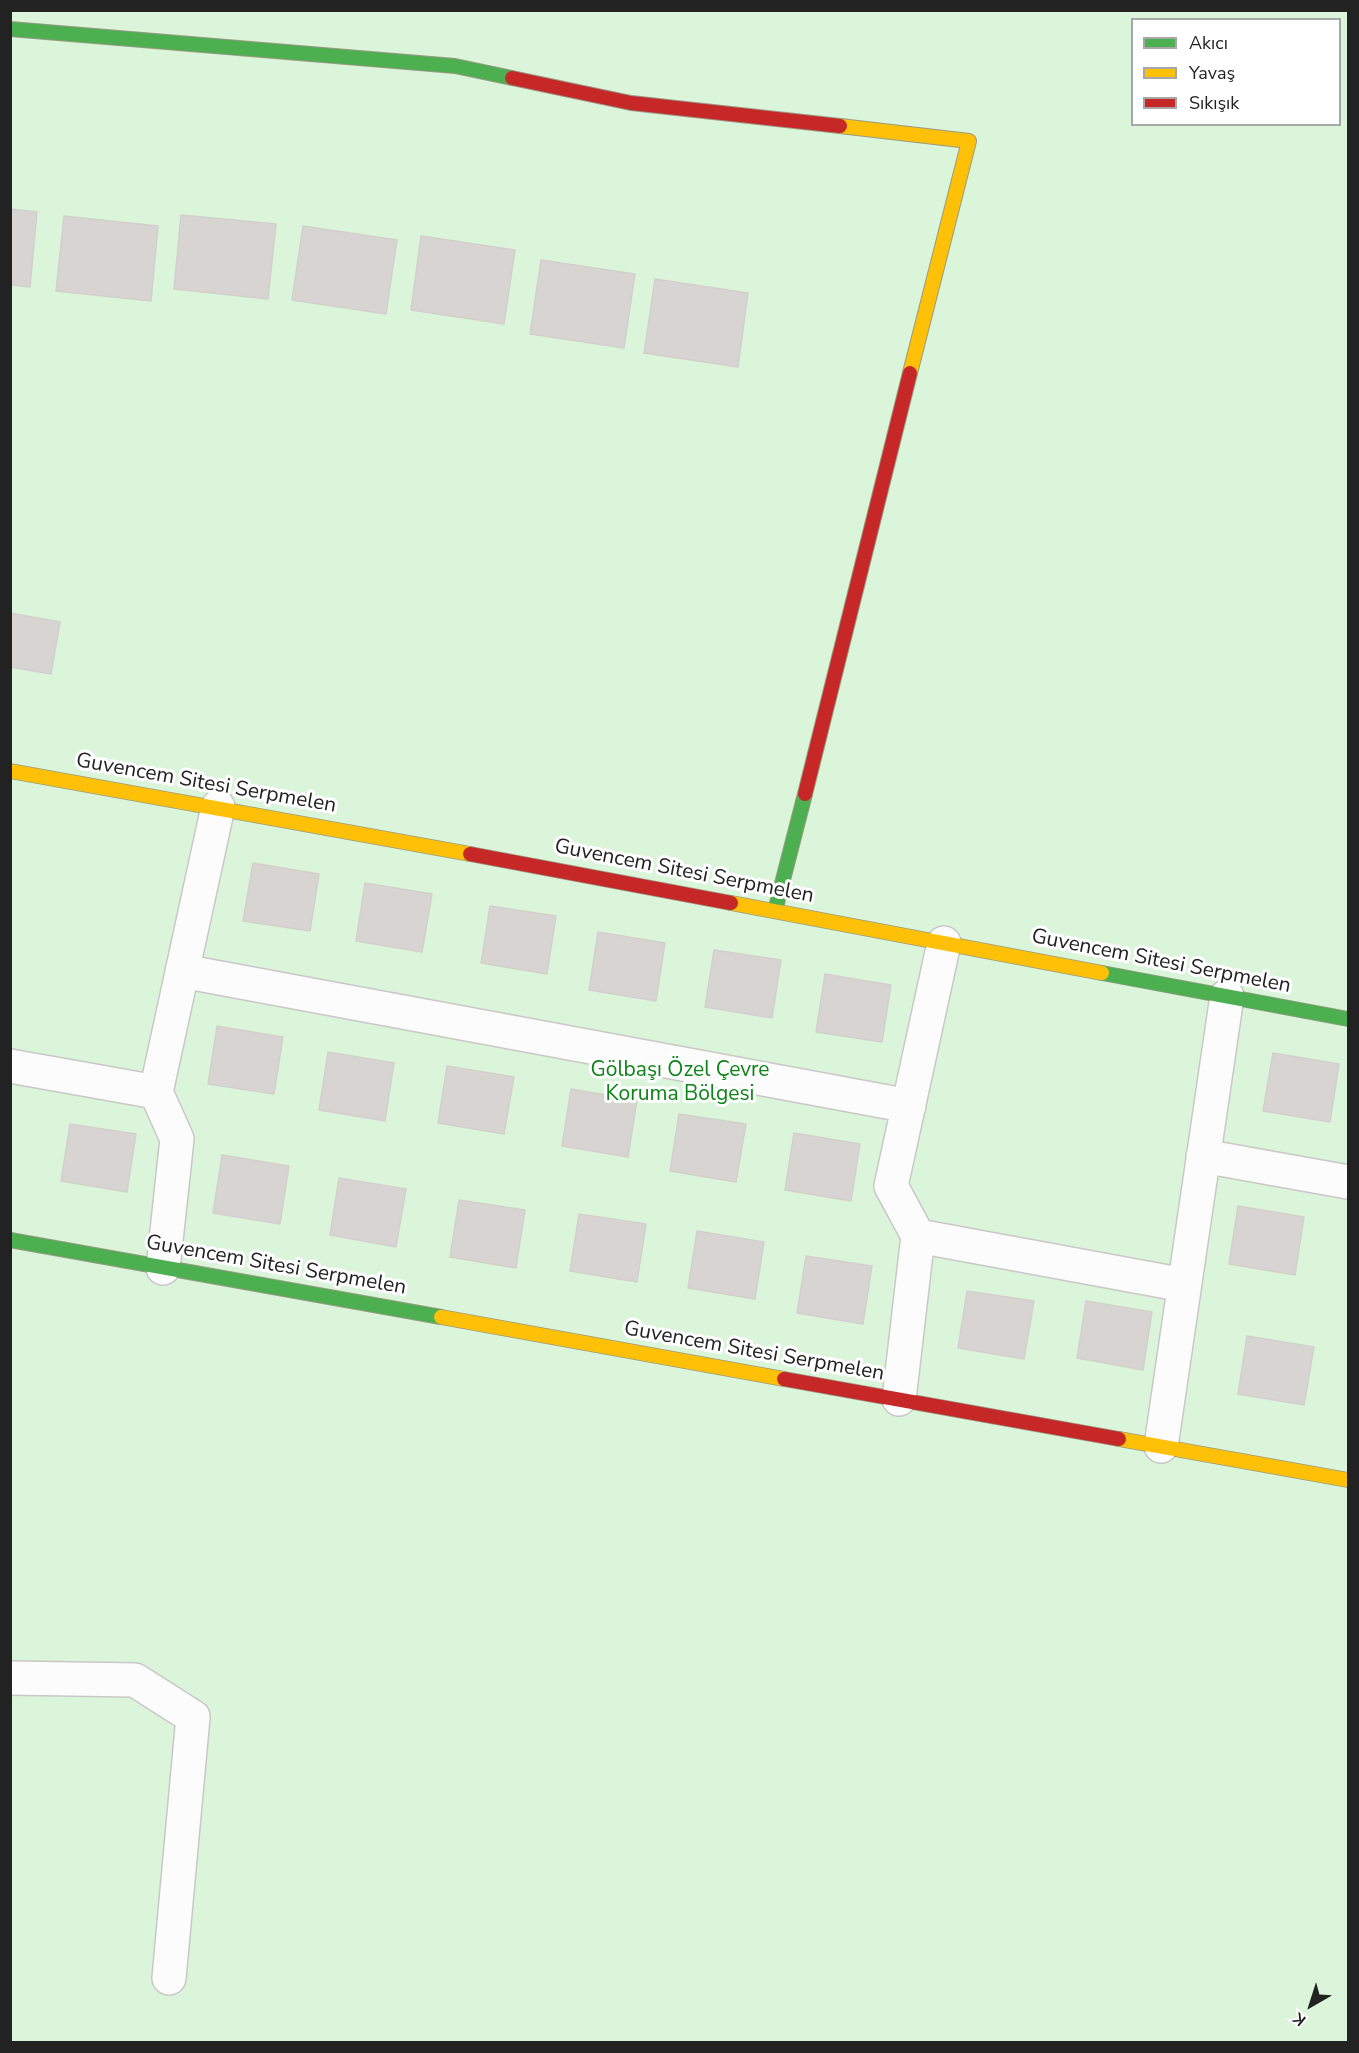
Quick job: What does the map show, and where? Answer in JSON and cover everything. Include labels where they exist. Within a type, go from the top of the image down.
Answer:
[{"type":"street","points":[[10,29],[455,66],[631,103],[969,141],[775,911]]},
{"type":"street","name":"Guvencem Sitesi Serpmelen","points":[[10,771],[218,807],[1348,1018]]},
{"type":"street","points":[[163,1268],[177,1139],[156,1092],[218,807]]},
{"type":"street","points":[[899,1399],[918,1236],[891,1186],[944,943]]},
{"type":"street","points":[[182,971],[909,1106]]},
{"type":"street","points":[[1161,1446],[1227,996]]},
{"type":"street","points":[[10,1066],[156,1092]]},
{"type":"street","points":[[1203,1156],[1348,1182]]},
{"type":"street","points":[[918,1236],[1184,1285]]},
{"type":"street","name":"Guvencem Sitesi Serpmelen","points":[[10,1240],[1348,1480]]},
{"type":"street","points":[[10,1678],[135,1680],[193,1717],[169,1978]]},
{"type":"green space","name":"Gölbaşı Özel Çevre Koruma Bölgesi","points":[[11,11],[1348,11],[1348,2042],[11,2042]]},
{"type":"building","points":[[10,209],[37,212],[30,287],[10,285]]},
{"type":"building","points":[[181,215],[276,224],[268,299],[174,289]]},
{"type":"building","points":[[64,216],[158,226],[151,301],[56,291]]},
{"type":"building","points":[[303,226],[397,240],[386,314],[292,300]]},
{"type":"building","points":[[421,236],[515,250],[504,324],[411,310]]},
{"type":"building","points":[[541,260],[635,274],[624,348],[530,334]]},
{"type":"building","points":[[655,279],[748,293],[738,367],[644,353]]},
{"type":"building","points":[[10,613],[60,622],[51,674],[10,667]]},
{"type":"building","points":[[253,863],[319,874],[310,931],[243,921]]},
{"type":"building","points":[[365,883],[432,894],[422,952],[356,941]]},
{"type":"building","points":[[490,906],[556,916],[547,974],[481,963]]},
{"type":"building","points":[[598,932],[665,943],[656,1001],[589,990]]},
{"type":"building","points":[[714,950],[781,960],[772,1018],[705,1007]]},
{"type":"building","points":[[825,974],[891,985],[882,1042],[816,1032]]},
{"type":"building","points":[[217,1026],[283,1037],[274,1094],[208,1084]]},
{"type":"building","points":[[328,1052],[394,1063],[385,1121],[319,1110]]},
{"type":"building","points":[[1273,1053],[1339,1064],[1330,1122],[1263,1111]]},
{"type":"building","points":[[447,1066],[514,1077],[504,1134],[438,1123]]},
{"type":"building","points":[[571,1089],[637,1100],[628,1157],[562,1146]]},
{"type":"building","points":[[679,1114],[746,1124],[736,1182],[670,1171]]},
{"type":"building","points":[[70,1124],[136,1134],[127,1192],[61,1181]]},
{"type":"building","points":[[794,1133],[860,1144],[851,1201],[785,1190]]},
{"type":"building","points":[[222,1155],[289,1166],[280,1224],[213,1213]]},
{"type":"building","points":[[339,1178],[406,1189],[396,1247],[330,1235]]},
{"type":"building","points":[[459,1200],[525,1210],[516,1268],[450,1257]]},
{"type":"building","points":[[1238,1206],[1304,1217],[1295,1275],[1229,1264]]},
{"type":"building","points":[[579,1214],[646,1224],[637,1282],[570,1271]]},
{"type":"building","points":[[697,1231],[764,1242],[755,1299],[688,1288]]},
{"type":"building","points":[[806,1256],[872,1266],[863,1324],[797,1313]]},
{"type":"building","points":[[967,1291],[1034,1301],[1024,1359],[958,1348]]},
{"type":"building","points":[[1086,1301],[1152,1312],[1143,1370],[1077,1358]]},
{"type":"building","points":[[1247,1336],[1314,1347],[1304,1405],[1238,1394]]},
{"type":"traffic: fast","points":[[10,29],[455,66],[512,78]]},
{"type":"traffic: fast","points":[[775,911],[805,794]]},
{"type":"traffic: fast","points":[[1102,973],[1348,1019]]},
{"type":"traffic: fast","points":[[10,1240],[441,1317]]},
{"type":"traffic: slow","points":[[840,126],[969,141],[910,373]]},
{"type":"traffic: slow","points":[[10,771],[470,854]]},
{"type":"traffic: slow","points":[[731,903],[1102,973]]},
{"type":"traffic: slow","points":[[441,1317],[784,1379]]},
{"type":"traffic: slow","points":[[1119,1439],[1348,1480]]},
{"type":"traffic: jam","points":[[512,78],[631,103],[840,126]]},
{"type":"traffic: jam","points":[[805,794],[910,373]]},
{"type":"traffic: jam","points":[[470,854],[731,903]]},
{"type":"traffic: jam","points":[[784,1379],[1119,1439]]}]
